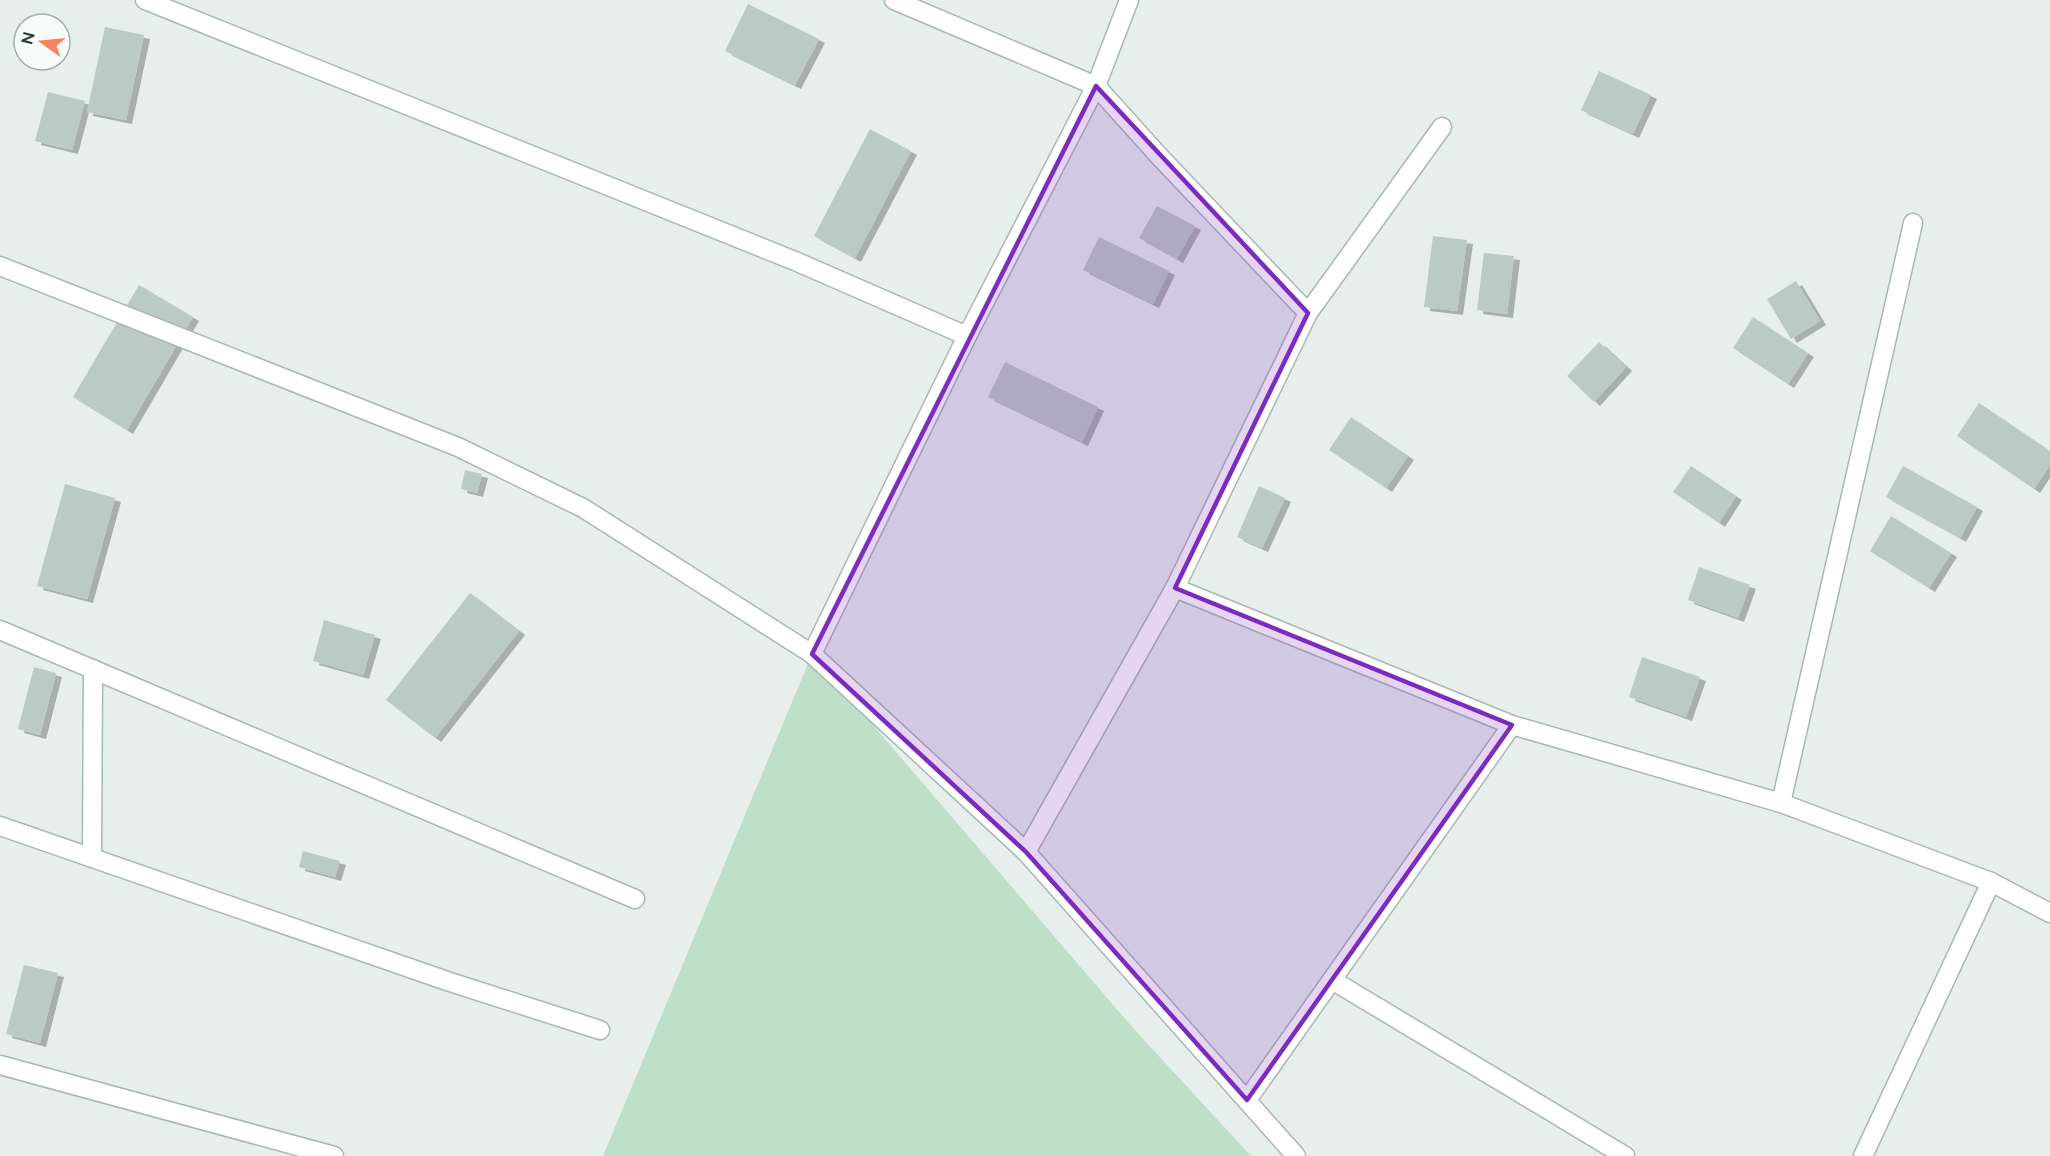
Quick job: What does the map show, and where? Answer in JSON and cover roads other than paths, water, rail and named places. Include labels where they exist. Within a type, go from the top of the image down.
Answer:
[{"type":"street","points":[[145,0],[795,261],[968,336]]},
{"type":"street","points":[[894,0],[1096,86],[1308,313]]},
{"type":"street","points":[[812,654],[968,336],[1096,86],[1129,0]]},
{"type":"street","points":[[1026,852],[1175,588],[1308,313],[1442,127]]},
{"type":"street","points":[[1781,803],[1913,222]]},
{"type":"street","points":[[0,266],[459,447],[583,508],[812,654],[1026,852],[1296,1156]]},
{"type":"street","points":[[1175,588],[1512,725],[1781,803],[1991,882],[2050,913]]},
{"type":"street","points":[[0,630],[635,899]]},
{"type":"street","points":[[92,858],[93,669]]},
{"type":"street","points":[[1247,1100],[1512,725]]},
{"type":"street","points":[[0,826],[450,982],[600,1030]]},
{"type":"street","points":[[1863,1156],[1991,882]]},
{"type":"street","points":[[1332,980],[1626,1156]]},
{"type":"street","points":[[0,1065],[334,1156]]}]
